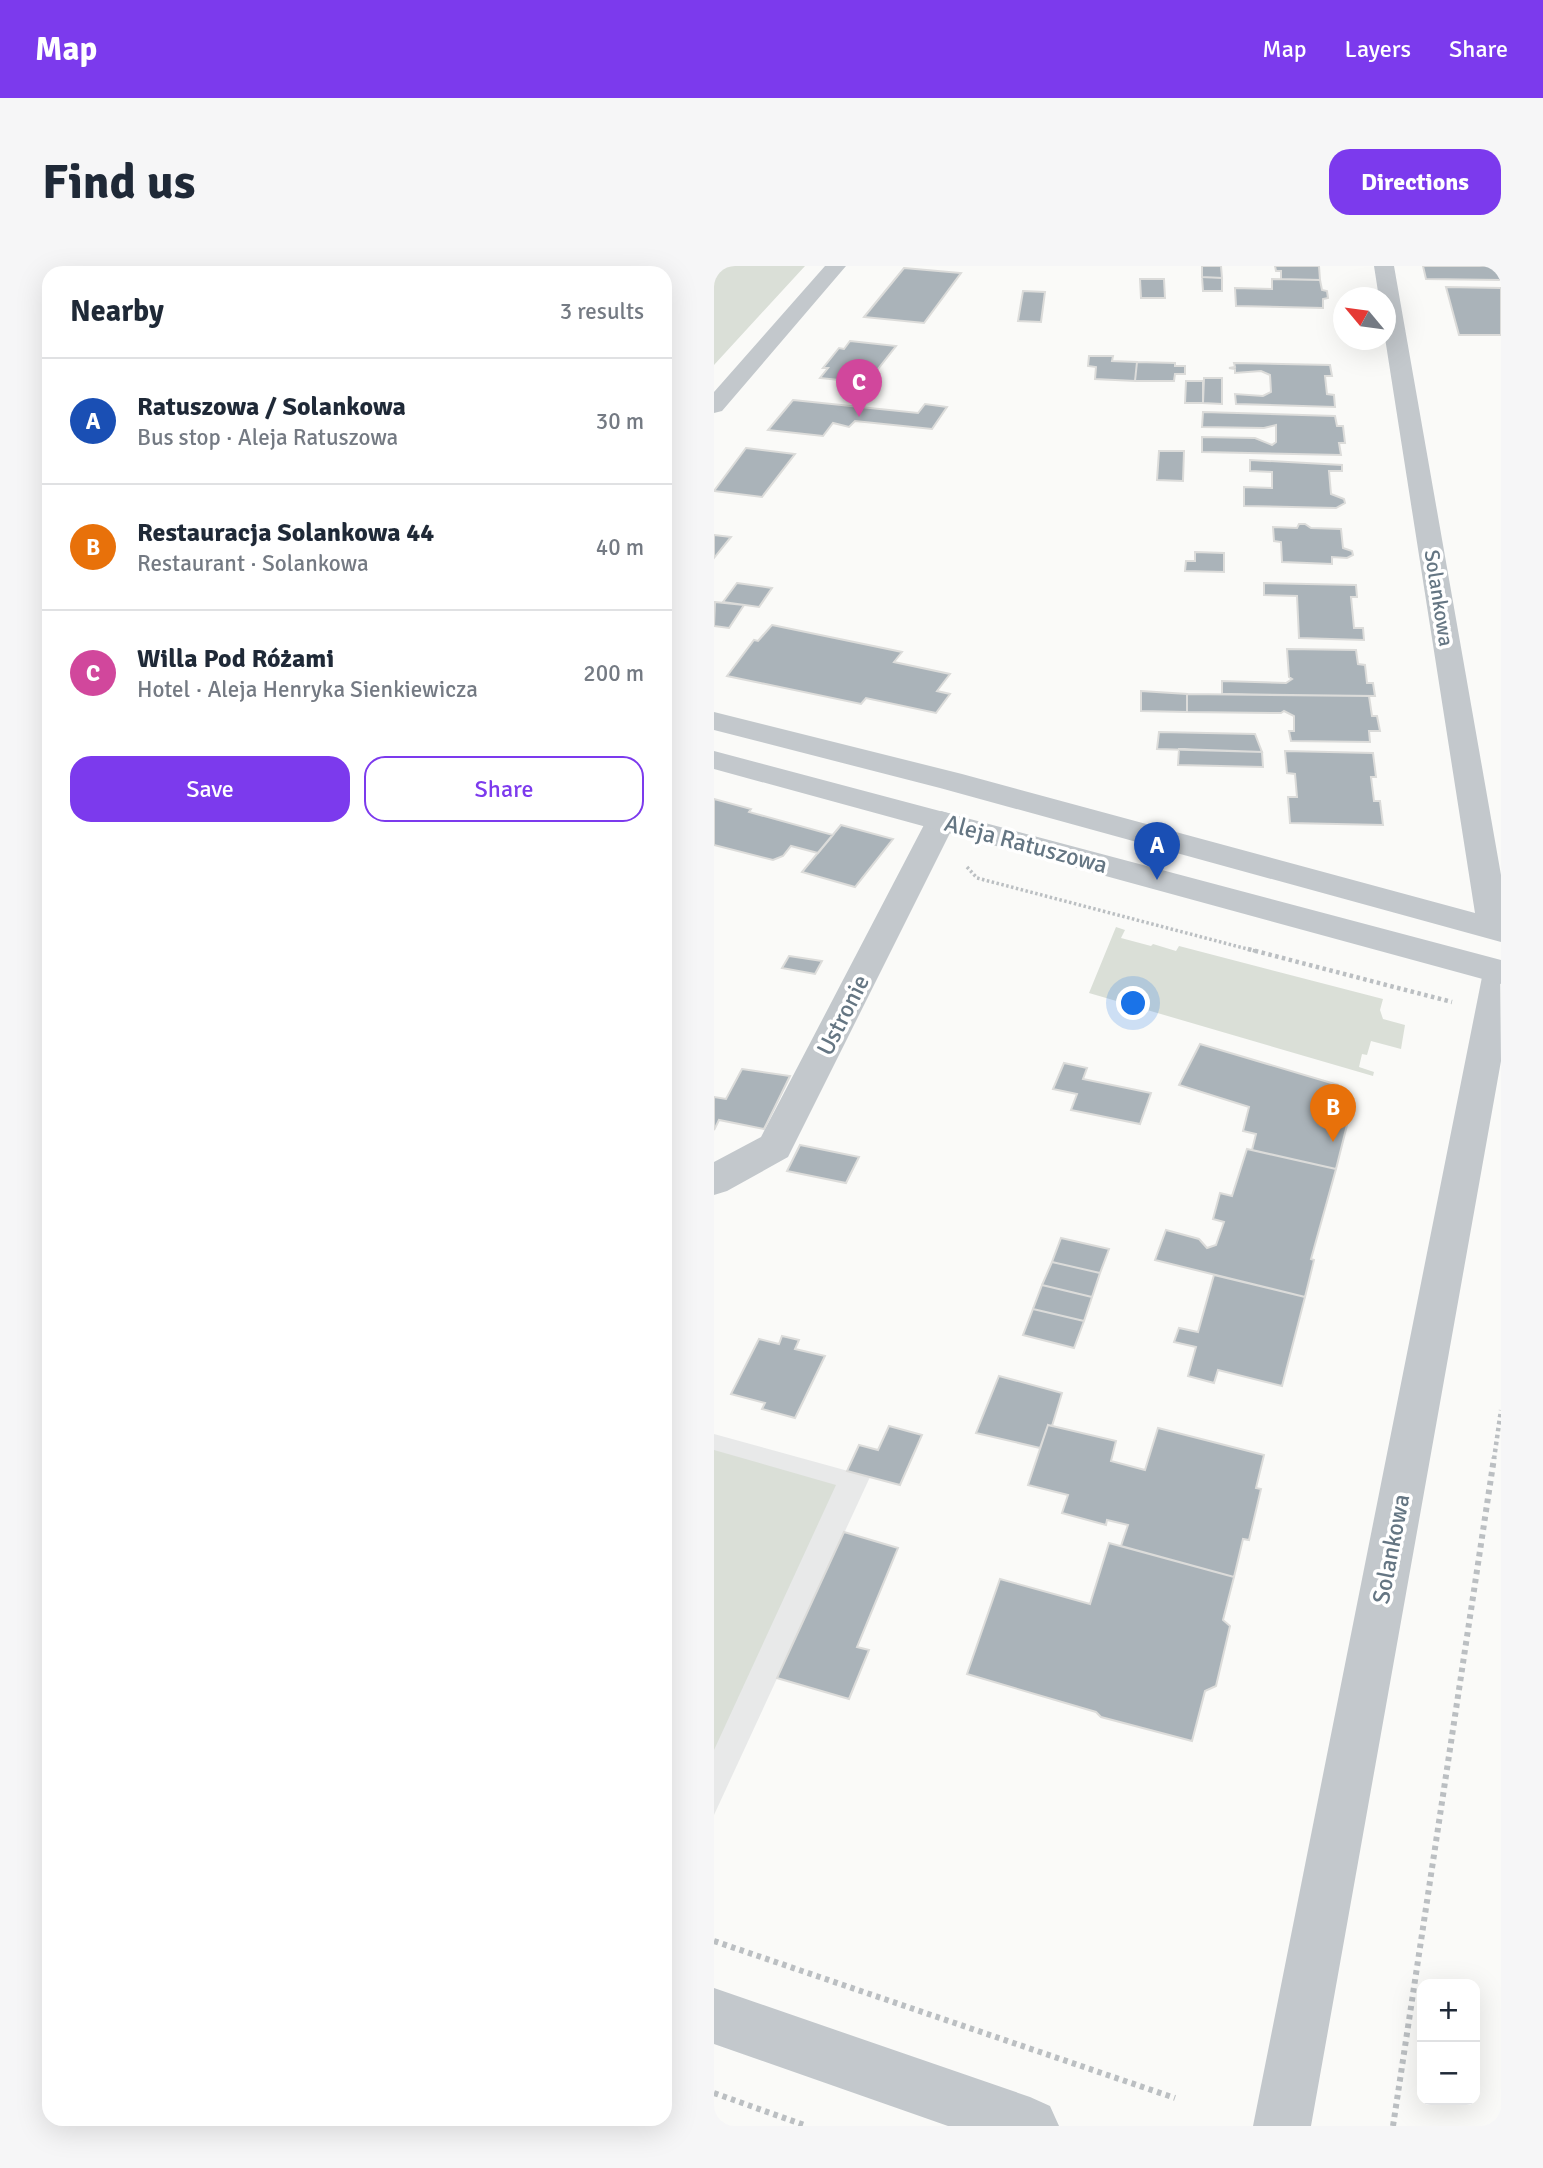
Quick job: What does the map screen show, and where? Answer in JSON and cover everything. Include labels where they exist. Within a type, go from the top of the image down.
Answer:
[{"type":"street","points":[[714,406],[836,266]]},
{"type":"street","name":"Solankowa","points":[[1282,2126],[1497,963],[1384,266]]},
{"type":"street","name":"Aleja Ratuszowa","points":[[714,721],[951,781],[1426,913],[1497,963]]},
{"type":"street","name":"Aleja Ratuszowa","points":[[714,760],[937,831],[1497,963]]},
{"type":"street","name":"Ustronie","points":[[714,1180],[775,1147],[937,831]]},
{"type":"street","points":[[714,2016],[1030,2126]]},
{"type":"path","points":[[937,831],[944,844],[977,878],[1497,963]]},
{"type":"path","points":[[1393,2126],[1501,1410]]},
{"type":"path","points":[[714,1941],[1175,2098]]},
{"type":"path","points":[[714,2093],[807,2126]]},
{"type":"shaded area","points":[[724,266],[805,266],[714,365],[714,270]]},
{"type":"shaded area","points":[[1116,927],[1125,930],[1121,938],[1176,951],[1179,946],[1383,999],[1380,1010],[1383,1019],[1405,1025],[1401,1049],[1371,1041],[1367,1055],[1362,1054],[1359,1067],[1374,1072],[1373,1076],[1089,993]]},
{"type":"shaded area","points":[[714,1434],[870,1477],[714,1815]]},
{"type":"shaded area","points":[[714,1450],[836,1485],[714,1750]]},
{"type":"building","points":[[1202,266],[1221,266],[1222,278],[1202,277]]},
{"type":"building","points":[[1275,266],[1319,266],[1320,280],[1281,279],[1281,271],[1276,271]]},
{"type":"building","points":[[1423,266],[1498,266],[1501,280],[1426,279]]},
{"type":"building","points":[[904,268],[961,273],[924,323],[864,317]]},
{"type":"building","points":[[1202,277],[1222,278],[1222,291],[1203,291]]},
{"type":"building","points":[[1140,279],[1164,279],[1165,298],[1141,298]]},
{"type":"building","points":[[1272,279],[1320,280],[1322,290],[1327,291],[1328,298],[1323,299],[1323,308],[1236,306],[1235,288],[1272,289]]},
{"type":"building","points":[[1446,287],[1501,288],[1501,335],[1459,335]]},
{"type":"building","points":[[1023,291],[1045,292],[1041,322],[1018,321]]},
{"type":"building","points":[[850,341],[896,346],[867,383],[820,378],[828,368],[823,368],[839,348],[844,349]]},
{"type":"building","points":[[1089,356],[1113,356],[1112,361],[1137,362],[1135,381],[1095,379],[1096,367],[1088,366]]},
{"type":"building","points":[[1137,362],[1175,363],[1175,366],[1185,366],[1185,374],[1175,374],[1174,381],[1135,381]]},
{"type":"building","points":[[1234,363],[1330,365],[1332,376],[1325,376],[1327,394],[1334,395],[1335,407],[1236,404],[1235,394],[1263,396],[1271,392],[1270,375],[1261,371],[1235,373],[1235,369],[1229,368],[1235,367]]},
{"type":"building","points":[[1204,378],[1222,378],[1222,404],[1203,403]]},
{"type":"building","points":[[1186,381],[1203,381],[1203,403],[1185,403]]},
{"type":"building","points":[[793,400],[918,413],[925,404],[947,407],[932,429],[855,421],[849,427],[833,423],[823,436],[768,430]]},
{"type":"building","points":[[1203,412],[1335,416],[1337,426],[1343,426],[1345,443],[1339,443],[1341,455],[1202,452],[1202,437],[1255,438],[1272,445],[1276,442],[1276,425],[1264,428],[1202,427]]},
{"type":"building","points":[[746,448],[795,454],[762,497],[714,491]]},
{"type":"building","points":[[1159,451],[1184,451],[1183,481],[1157,480]]},
{"type":"building","points":[[1250,460],[1342,465],[1342,471],[1329,471],[1331,494],[1344,499],[1345,503],[1336,508],[1244,506],[1244,487],[1272,488],[1272,472],[1250,471]]},
{"type":"building","points":[[1299,524],[1311,528],[1341,529],[1343,548],[1352,551],[1353,555],[1347,558],[1332,557],[1332,564],[1282,562],[1281,542],[1274,541],[1273,527],[1297,528]]},
{"type":"building","points":[[714,535],[731,537],[714,558]]},
{"type":"building","points":[[1195,552],[1224,553],[1224,572],[1185,571],[1186,561],[1195,561]]},
{"type":"building","points":[[737,583],[772,588],[759,607],[723,602]]},
{"type":"building","points":[[1264,583],[1356,585],[1357,597],[1351,597],[1354,628],[1363,628],[1364,640],[1299,638],[1297,596],[1264,595]]},
{"type":"building","points":[[715,602],[744,605],[729,628],[714,626]]},
{"type":"building","points":[[772,625],[902,652],[894,662],[950,674],[937,691],[950,694],[936,713],[866,698],[861,704],[727,676],[754,640],[758,641]]},
{"type":"building","points":[[1287,649],[1356,650],[1358,664],[1365,665],[1367,683],[1373,683],[1375,696],[1222,694],[1222,681],[1286,683],[1292,679],[1289,677]]},
{"type":"building","points":[[1141,691],[1187,694],[1187,712],[1141,711]]},
{"type":"building","points":[[1187,694],[1369,696],[1372,716],[1377,716],[1380,731],[1369,731],[1370,742],[1291,741],[1289,731],[1294,731],[1294,716],[1284,711],[1187,712]]},
{"type":"building","points":[[1159,732],[1255,734],[1262,752],[1157,749]]},
{"type":"building","points":[[1179,749],[1262,752],[1263,767],[1178,765]]},
{"type":"building","points":[[1285,751],[1373,753],[1376,777],[1371,777],[1374,801],[1380,801],[1383,825],[1290,823],[1288,797],[1297,797],[1295,774],[1287,773]]},
{"type":"building","points":[[714,799],[751,809],[749,812],[833,835],[818,853],[791,846],[783,856],[773,860],[714,845]]},
{"type":"building","points":[[841,825],[893,839],[855,887],[802,872]]},
{"type":"building","points":[[789,956],[822,961],[815,974],[782,968]]},
{"type":"building","points":[[1200,1044],[1338,1085],[1353,1101],[1336,1169],[1252,1150],[1256,1134],[1243,1131],[1249,1107],[1179,1085]]},
{"type":"building","points":[[1064,1063],[1087,1068],[1083,1079],[1151,1093],[1140,1124],[1071,1110],[1077,1094],[1053,1089]]},
{"type":"building","points":[[742,1069],[790,1076],[764,1129],[719,1120],[714,1130],[714,1097],[726,1099]]},
{"type":"building","points":[[800,1145],[859,1157],[846,1183],[787,1171]]},
{"type":"building","points":[[1247,1149],[1336,1169],[1311,1259],[1314,1260],[1305,1297],[1155,1260],[1166,1230],[1199,1239],[1207,1248],[1216,1245],[1224,1222],[1213,1219],[1220,1193],[1232,1196]]},
{"type":"building","points":[[1061,1238],[1109,1249],[1100,1273],[1052,1262]]},
{"type":"building","points":[[1052,1262],[1100,1273],[1092,1297],[1042,1285]]},
{"type":"building","points":[[1214,1275],[1305,1297],[1282,1386],[1218,1370],[1214,1383],[1188,1376],[1196,1347],[1174,1342],[1179,1328],[1198,1332]]},
{"type":"building","points":[[1042,1285],[1092,1297],[1084,1321],[1033,1309]]},
{"type":"building","points":[[1033,1309],[1084,1321],[1074,1348],[1023,1335]]},
{"type":"building","points":[[782,1336],[799,1340],[795,1349],[825,1356],[795,1418],[762,1409],[765,1403],[731,1394],[759,1339],[779,1344]]},
{"type":"building","points":[[999,1376],[1062,1393],[1052,1426],[1048,1425],[1040,1448],[976,1433]]},
{"type":"building","points":[[1048,1425],[1116,1441],[1111,1461],[1145,1470],[1158,1428],[1264,1455],[1256,1488],[1261,1489],[1249,1540],[1243,1539],[1234,1577],[1121,1546],[1128,1525],[1107,1520],[1106,1525],[1062,1513],[1068,1495],[1028,1485]]},
{"type":"building","points":[[889,1426],[922,1435],[900,1485],[847,1471],[859,1445],[878,1450]]},
{"type":"building","points":[[844,1532],[898,1548],[857,1647],[869,1650],[849,1699],[777,1678]]},
{"type":"building","points":[[1109,1543],[1234,1577],[1223,1620],[1230,1626],[1216,1686],[1205,1691],[1192,1741],[1101,1717],[1096,1712],[967,1674],[1000,1579],[1090,1604]]},
{"type":"place","name":"Willa Pod Różami","points":[[859,417]]},
{"type":"place","name":"Ratuszowa / Solankowa","points":[[1157,880]]},
{"type":"place","name":"Restauracja Solankowa 44","points":[[1333,1142]]}]
